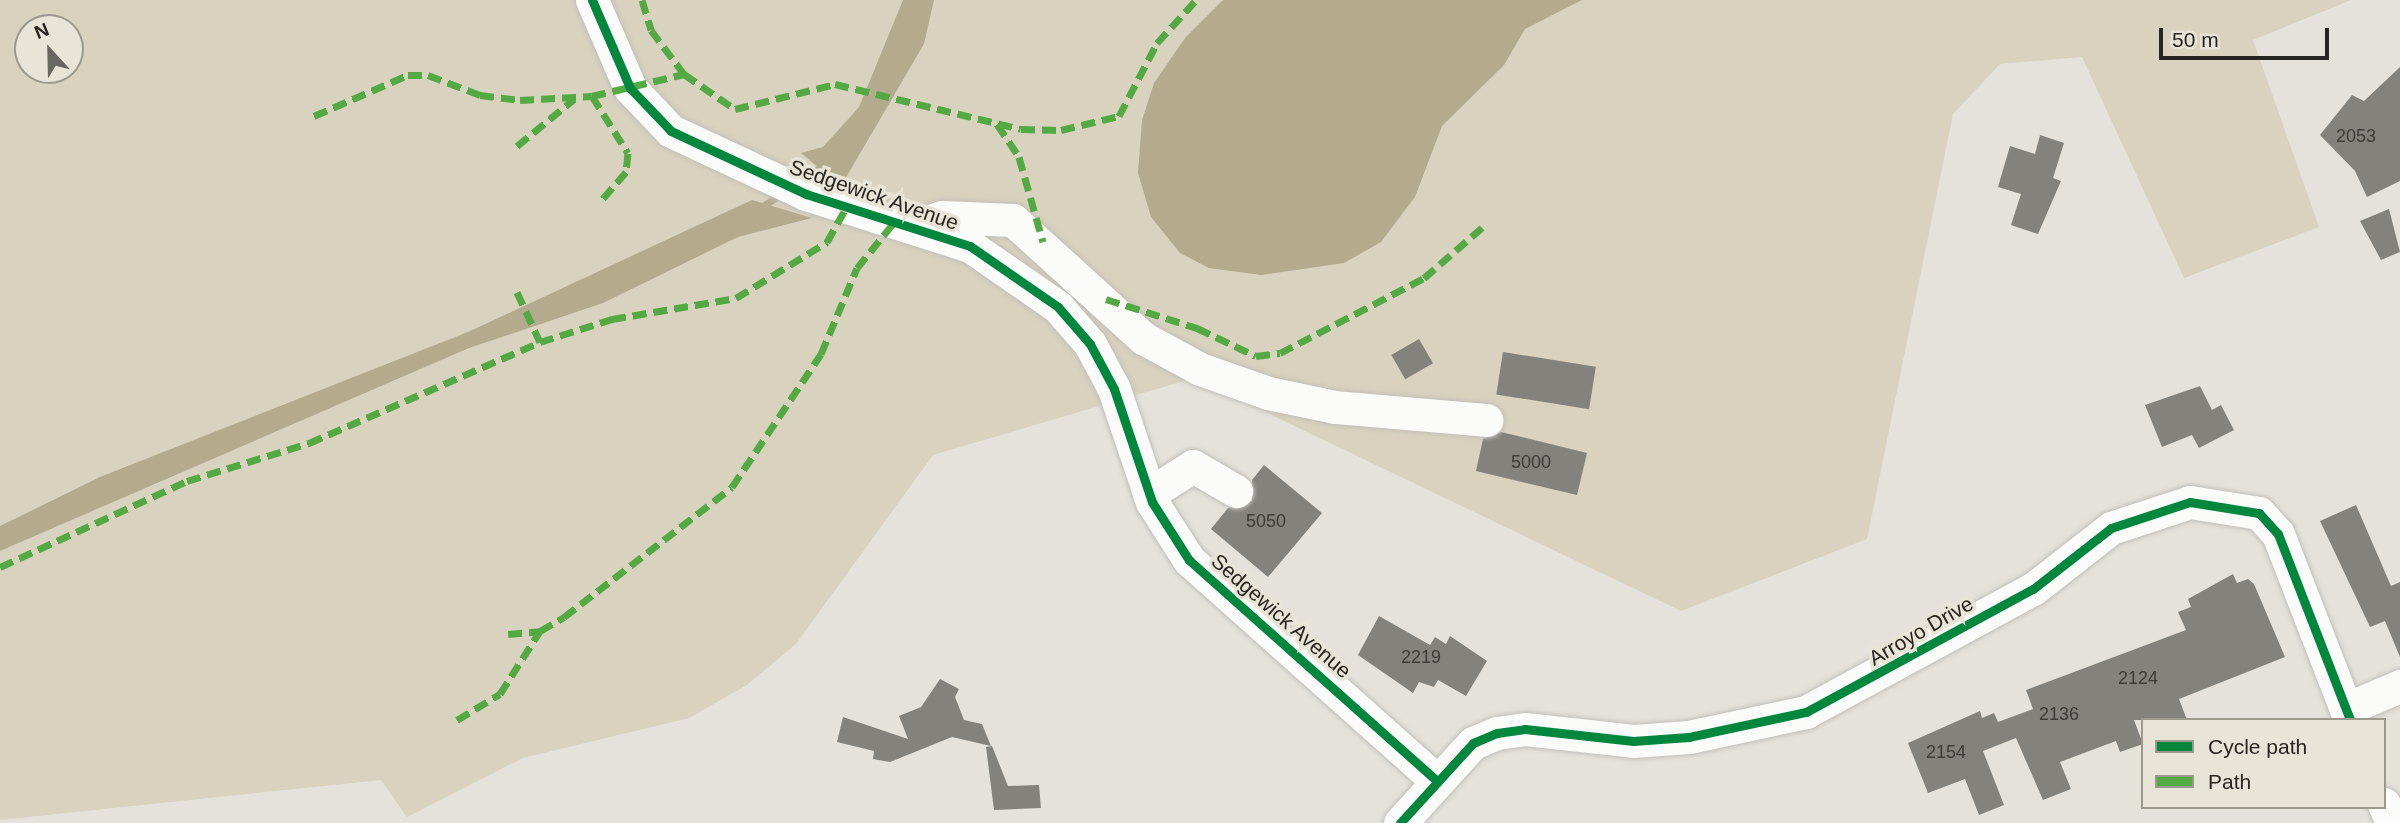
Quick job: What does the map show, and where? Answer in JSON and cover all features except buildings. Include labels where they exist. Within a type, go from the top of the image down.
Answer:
[{"type":"street","name":"Sedgewick Avenue","points":[[592,0],[615,59],[645,106],[671,131],[794,189],[918,226],[970,246],[1058,307],[1090,345],[1114,389],[1149,494],[1189,560],[1435,779]]},
{"type":"street","points":[[918,226],[942,217],[1013,220],[1143,338],[1200,369],[1268,393],[1335,407],[1486,420]]},
{"type":"street","points":[[1149,494],[1193,466],[1236,491]]},
{"type":"street","name":"Arroyo Drive","points":[[1400,823],[1435,779],[1473,743],[1497,733],[1525,729],[1633,741],[1689,737],[1806,712],[2033,589],[2111,528],[2190,502],[2259,513],[2278,534],[2348,714],[2400,686]]},
{"type":"shaded area","points":[[0,0],[2351,0],[2253,40],[2319,227],[2184,278],[2082,57],[2000,64],[1953,114],[1867,539],[1681,611],[1194,378],[933,455],[796,644],[747,685],[689,718],[523,758],[407,817],[381,780],[0,820]]},
{"type":"shaded area","points":[[903,0],[934,0],[924,44],[841,186],[801,153],[823,147],[859,107]]},
{"type":"shaded area","points":[[1223,0],[1582,0],[1525,29],[1504,65],[1442,126],[1415,197],[1381,242],[1344,263],[1261,275],[1209,268],[1180,253],[1151,217],[1138,173],[1142,120],[1154,83],[1185,38]]},
{"type":"shaded area","points":[[752,200],[812,218],[738,237],[603,303],[469,348],[0,551],[0,526],[100,477],[468,332]]},
{"type":"waterway","points":[[801,182],[827,162]]},
{"type":"waterway","points":[[759,208],[782,194]]},
{"type":"marked path","points":[[642,0],[651,30],[684,74],[735,109],[835,84],[1021,129],[1061,130],[1119,116],[1157,43],[1196,0]]},
{"type":"marked path","points":[[314,116],[408,75],[428,75],[480,95],[520,100],[592,96],[684,74]]},
{"type":"marked path","points":[[592,96],[628,153],[626,172],[599,203]]},
{"type":"marked path","points":[[517,146],[574,99]]},
{"type":"marked path","points":[[997,124],[1019,157],[1043,242]]},
{"type":"marked path","points":[[0,567],[187,481],[309,443],[540,342],[612,319],[736,298],[827,242],[847,206]]},
{"type":"marked path","points":[[508,634],[540,631],[564,617],[732,487],[821,354],[857,268],[896,220]]},
{"type":"marked path","points":[[1106,299],[1197,328],[1256,356],[1280,353],[1424,278],[1485,225]]},
{"type":"marked path","points":[[517,292],[540,342]]},
{"type":"marked path","points":[[457,720],[500,694],[540,631]]},
{"type":"cycle path","points":[[592,0],[630,88],[671,131],[806,194],[970,246],[1058,307],[1090,344],[1114,389],[1152,502],[1189,560],[1435,779]]},
{"type":"cycle path","points":[[1400,823],[1473,743],[1497,733],[1525,729],[1633,741],[1689,737],[1806,712],[2033,589],[2111,528],[2190,502],[2259,513],[2278,534],[2349,718]]}]
